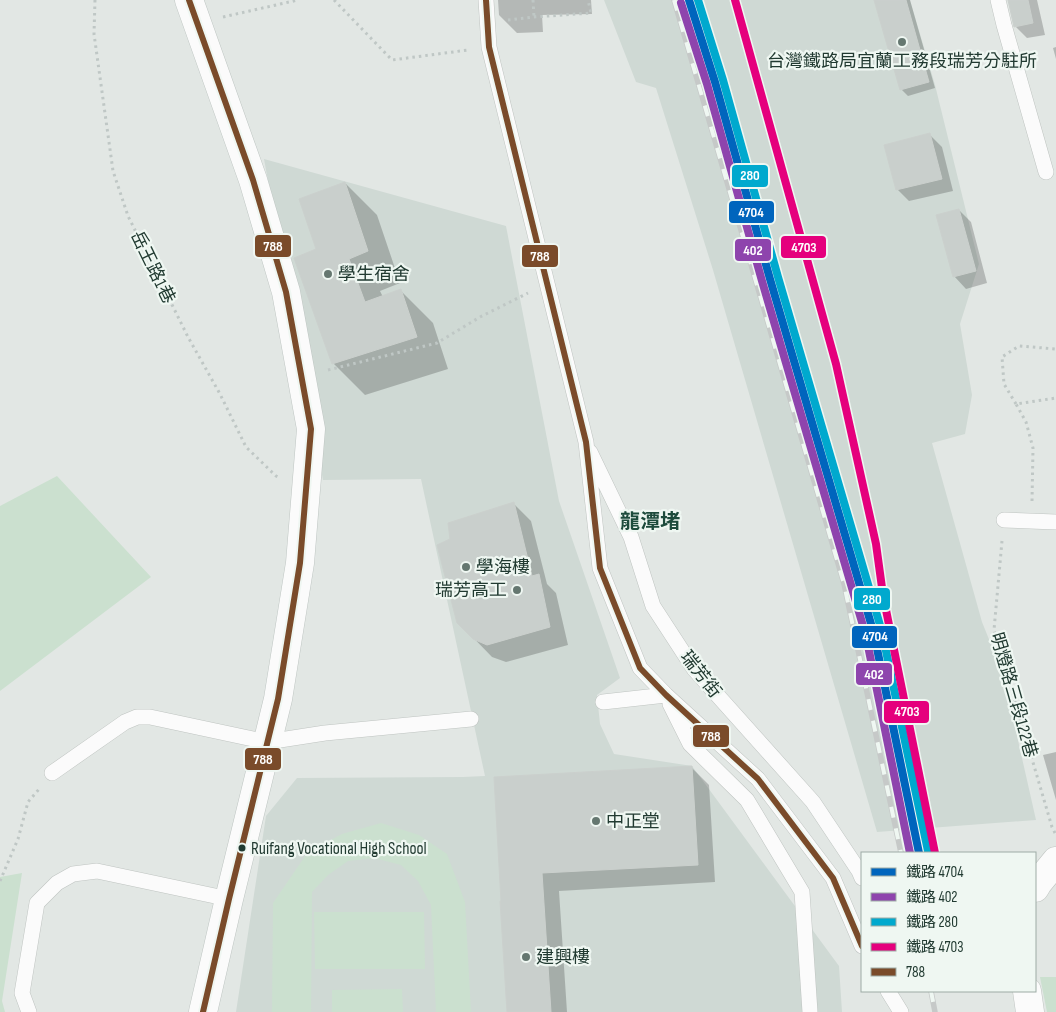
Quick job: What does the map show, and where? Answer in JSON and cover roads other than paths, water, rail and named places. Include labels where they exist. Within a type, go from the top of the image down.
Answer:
[{"type":"main road","points":[[193,12],[253,180],[281,273],[311,429],[300,563],[278,698],[203,1012]]},
{"type":"main road","points":[[1036,886],[1056,861]]},
{"type":"main road","points":[[1027,992],[1030,1012]]},
{"type":"lane","name":"瑞芳街","points":[[486,0],[489,47],[586,442],[600,568],[640,668],[666,696],[758,779],[833,878],[861,944]]},
{"type":"lane","points":[[998,0],[1046,172]]},
{"type":"lane","name":"瑞芳街","points":[[586,442],[631,537],[654,606],[694,669],[813,802],[861,876]]},
{"type":"lane","points":[[1004,520],[1056,522]]},
{"type":"lane","points":[[603,702],[666,696],[690,744],[747,800],[802,892],[810,1012]]},
{"type":"lane","points":[[52,773],[124,722],[137,717],[150,717],[267,742],[470,719]]},
{"type":"lane","points":[[29,1012],[22,993],[37,903],[57,883],[73,874],[97,871],[229,899]]},
{"type":"lane","points":[[889,992],[903,1012]]},
{"type":"lane","points":[[898,992],[903,1012]]},
{"type":"railway","points":[[674,0],[844,584],[901,852]]},
{"type":"railway","points":[[931,992],[935,1012]]},
{"type":"rail line","name":"4704","points":[[689,0],[715,82],[770,279],[874,634],[919,852]]},
{"type":"rail line","name":"280","points":[[698,0],[723,80],[778,277],[882,632],[928,851]]},
{"type":"rail line","name":"4703","points":[[735,0],[836,364],[876,544],[883,595],[935,852]]},
{"type":"rail line","name":"402","points":[[681,3],[707,84],[762,281],[866,636],[910,852]]},
{"type":"place","name":"台灣鐵路局宜蘭工務段瑞芳分駐所","points":[[902,42]]},
{"type":"place","name":"學生宿舍","points":[[328,274]]},
{"type":"place","name":"學海樓","points":[[466,567]]},
{"type":"place","name":"瑞芳高工","points":[[517,590]]},
{"type":"place","name":"中正堂","points":[[596,821]]},
{"type":"place","name":"Ruifang Vocational High School","points":[[242,848]]},
{"type":"place","name":"建興樓","points":[[526,957]]},
{"type":"district","name":"龍潭堵","points":[[650,521]]}]
